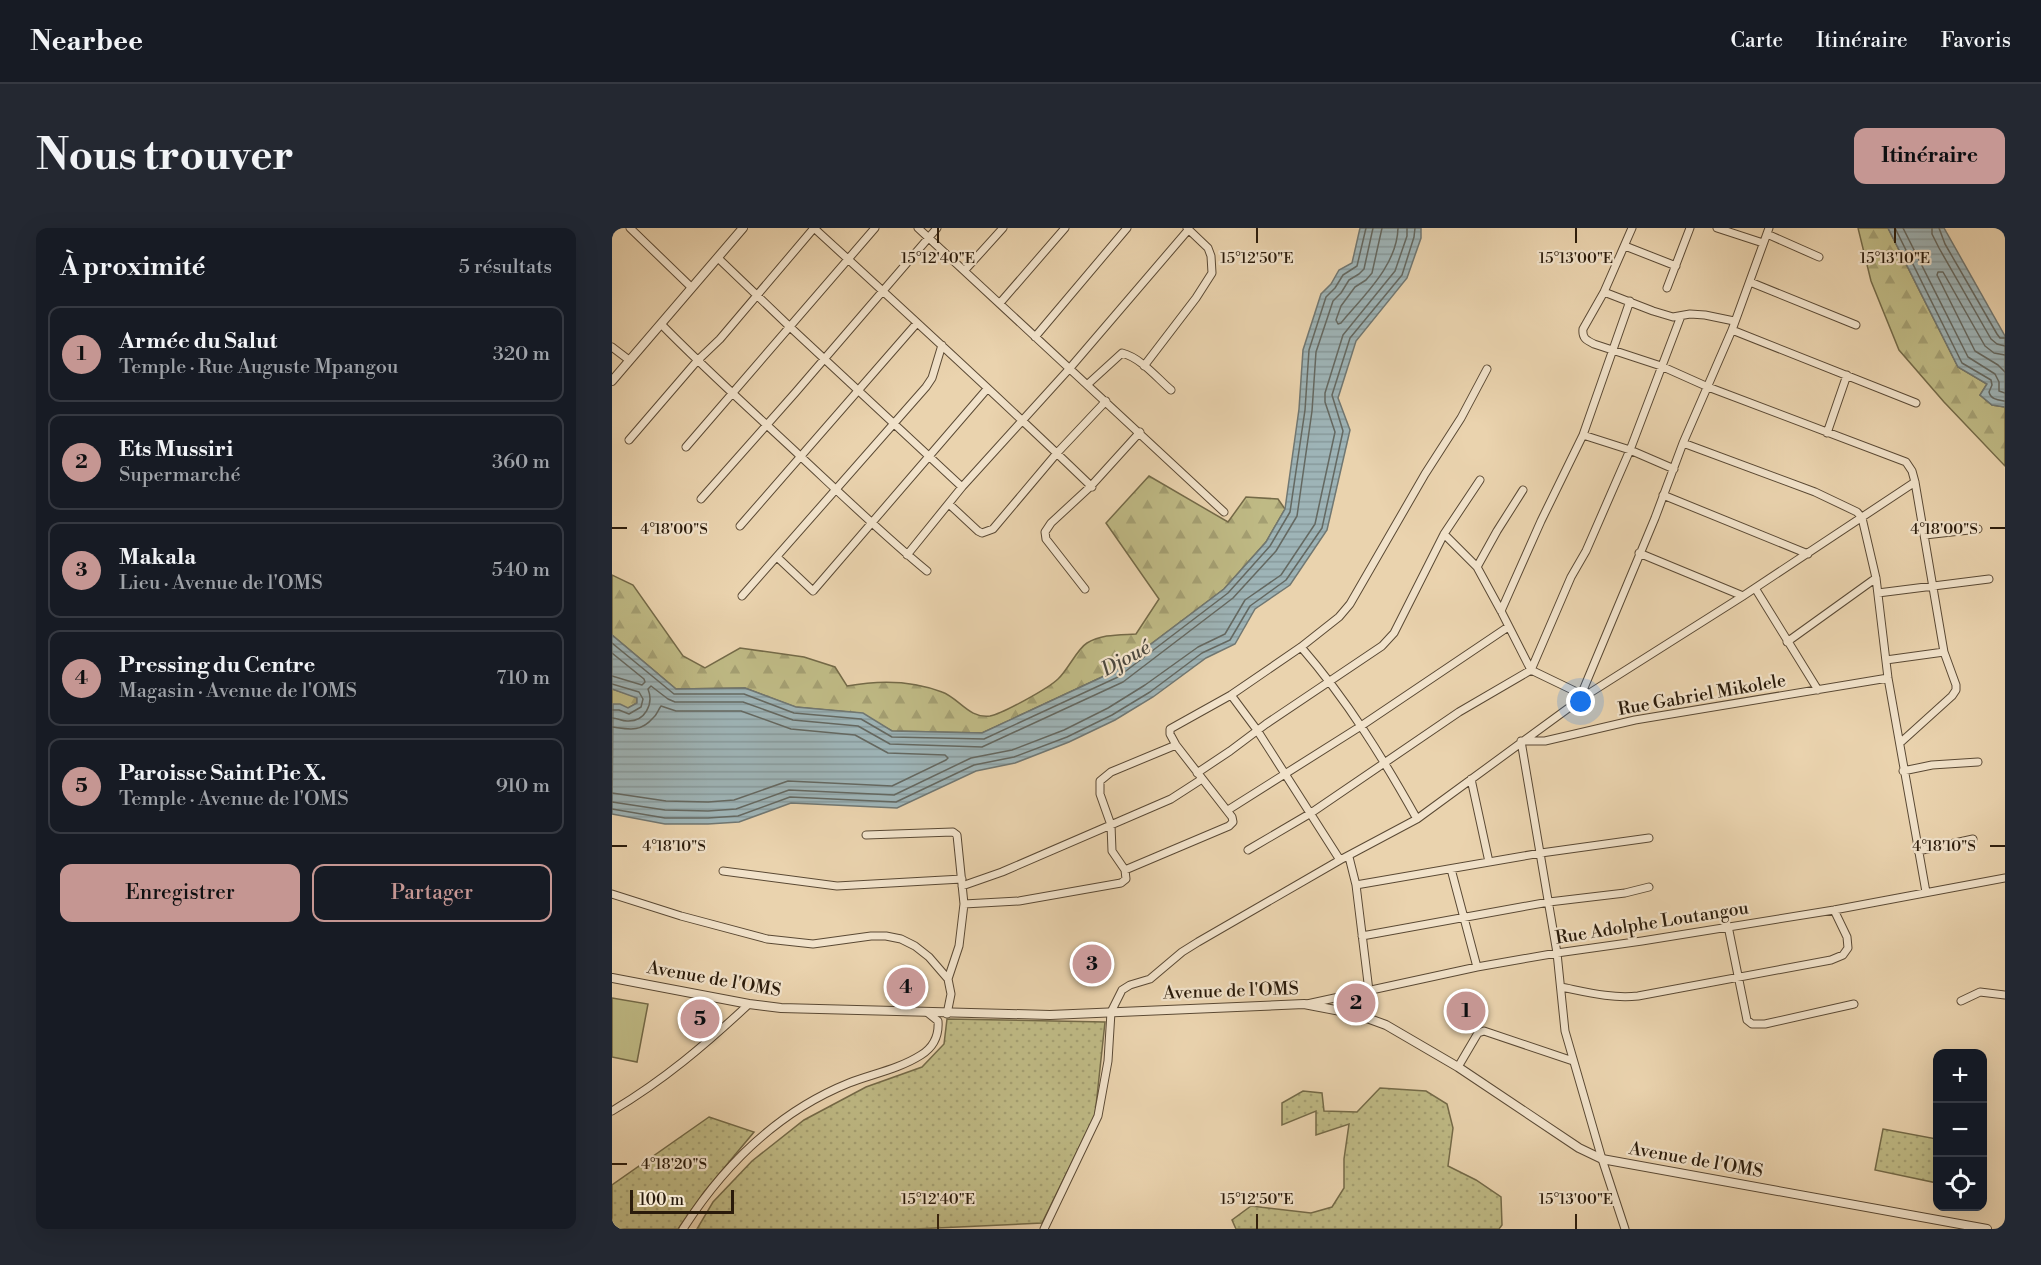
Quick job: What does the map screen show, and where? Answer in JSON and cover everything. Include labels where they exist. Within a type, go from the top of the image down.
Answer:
[{"type":"street","points":[[630,228],[691,287]]},
{"type":"street","points":[[629,440],[697,361],[720,339],[814,228],[954,355],[1091,486]]},
{"type":"street","points":[[686,447],[730,393],[875,228]]},
{"type":"street","points":[[918,228],[1224,512]]},
{"type":"street","points":[[701,499],[937,228]]},
{"type":"street","points":[[965,270],[1002,228]]},
{"type":"street","points":[[1000,303],[1065,228]]},
{"type":"street","points":[[1035,337],[1127,228]]},
{"type":"street","points":[[1632,228],[1604,292],[1587,321],[1582,335],[1588,341],[1661,366],[1708,387],[1906,462],[1912,471],[1925,534],[1944,652],[1956,690],[1900,743]]},
{"type":"street","points":[[1667,288],[1690,228]]},
{"type":"street","points":[[1717,228],[1762,243]]},
{"type":"street","points":[[907,555],[962,487],[1070,368],[1188,229],[1208,248],[1212,273],[1196,298],[1144,366]]},
{"type":"street","points":[[612,381],[718,258],[738,230]]},
{"type":"street","points":[[1583,695],[1683,443],[1732,330],[1768,231],[1819,257]]},
{"type":"street","points":[[1625,246],[1676,266]]},
{"type":"street","points":[[718,258],[962,487]]},
{"type":"street","points":[[1750,282],[1856,326]]},
{"type":"street","points":[[1604,292],[1673,317],[1705,315],[1734,321]]},
{"type":"street","points":[[1502,611],[1541,521],[1583,435],[1630,301]]},
{"type":"street","points":[[1248,850],[1311,813],[1459,712],[1531,669],[1570,577],[1586,551],[1630,450],[1681,316]]},
{"type":"street","points":[[740,526],[917,323]]},
{"type":"street","points":[[661,324],[730,393],[871,524],[927,572]]},
{"type":"street","points":[[1732,330],[1916,403]]},
{"type":"street","points":[[742,596],[932,378],[942,345]]},
{"type":"street","points":[[612,347],[629,360]]},
{"type":"street","points":[[1088,384],[1122,352],[1144,366],[1171,390]]},
{"type":"street","points":[[1125,870],[1229,826],[1233,819],[1228,810],[1176,745],[1170,729],[1231,695],[1340,617],[1461,418],[1487,369]]},
{"type":"street","points":[[1827,433],[1847,375]]},
{"type":"street","points":[[777,558],[813,591],[987,389]]},
{"type":"street","points":[[949,504],[978,531],[982,533],[993,529],[1057,453],[1106,401]]},
{"type":"street","points":[[1085,589],[1044,536],[1051,523],[1091,486],[1140,432]]},
{"type":"street","points":[[1583,435],[1630,450],[1674,469]]},
{"type":"street","points":[[1683,443],[1815,492],[1857,512],[1862,518],[1876,578],[1888,678],[1926,892]]},
{"type":"street","points":[[723,871],[837,886],[962,883],[1002,872],[1172,799],[1257,730],[1382,646],[1394,633],[1444,534],[1480,480]]},
{"type":"street","points":[[1044,1229],[1098,1116],[1108,1061],[1111,1012],[1122,990],[1150,979],[1182,952],[1198,942],[1340,860],[1417,819],[1583,695],[1743,596],[1915,482]]},
{"type":"street","points":[[1477,567],[1523,490]]},
{"type":"street","points":[[1663,495],[1808,554]]},
{"type":"street","points":[[1925,534],[1978,529]]},
{"type":"street","points":[[1444,534],[1477,567],[1531,669],[1583,695]]},
{"type":"street","points":[[1639,553],[1743,596]]},
{"type":"street","points":[[1787,642],[1876,578]]},
{"type":"street","points":[[1878,593],[1989,579]]},
{"type":"street","points":[[1755,588],[1818,690]]},
{"type":"street","points":[[1228,810],[1361,726],[1508,627]]},
{"type":"street","points":[[1301,647],[1330,682],[1385,761],[1417,819]]},
{"type":"street","points":[[1886,660],[1944,652]]},
{"type":"street","name":"Rue Gabriel Mikolele","points":[[1521,741],[1545,741],[1635,720],[1888,678]]},
{"type":"street","points":[[1231,695],[1257,730],[1340,860]]},
{"type":"street","points":[[1521,741],[1557,953],[1565,1031],[1625,1229]]},
{"type":"street","points":[[964,904],[1020,901],[1121,883],[1126,879],[1125,870],[1112,851],[1111,825],[1100,794],[1100,781],[1111,772],[1176,745]]},
{"type":"street","points":[[1903,771],[1932,765],[1978,762]]},
{"type":"street","points":[[1471,779],[1489,862]]},
{"type":"street","points":[[866,835],[953,832],[957,835],[964,904],[959,946],[948,979]]},
{"type":"street","points":[[1356,885],[1541,853],[1650,838]]},
{"type":"street","points":[[1918,851],[1973,839]]},
{"type":"street","points":[[1349,856],[1356,885],[1370,991]]},
{"type":"street","points":[[1451,869],[1477,967]]},
{"type":"street","name":"Rue Adolphe Loutangou","points":[[1304,1004],[1477,967],[1834,910],[2005,878]]},
{"type":"street","points":[[1362,936],[1549,902],[1610,895],[1649,887]]},
{"type":"street","points":[[612,894],[681,916],[767,939],[813,944],[871,936],[901,939],[929,957],[948,979],[951,994],[947,1014]]},
{"type":"street","points":[[1561,987],[1624,998],[1831,960],[1843,955],[1848,948],[1847,938],[1834,910]]},
{"type":"street","points":[[1728,926],[1748,1020],[1752,1024],[1765,1024],[1854,1004]]},
{"type":"street","name":"Avenue de l'OMS","points":[[612,978],[781,1008],[1050,1015],[1304,1004],[1356,1014],[1386,1024],[1458,1067],[1547,1128],[1602,1159],[1987,1229]]},
{"type":"street","points":[[1961,1001],[1980,992],[2005,995]]},
{"type":"street","points":[[612,1111],[673,1071],[702,1048],[749,1004]]},
{"type":"street","points":[[683,1229],[699,1204],[730,1165],[776,1125],[824,1095],[910,1060],[929,1049],[939,1031],[938,1021],[928,1013]]},
{"type":"street","points":[[1458,1067],[1478,1034],[1484,1031],[1573,1061]]},
{"type":"green space","points":[[1858,228],[1888,228],[1958,367],[1987,384],[1980,395],[1992,405],[2005,407],[2005,466],[1944,402],[1899,350],[1871,281]]},
{"type":"green space","points":[[1149,476],[1228,522],[1246,497],[1278,499],[1285,509],[1266,542],[1224,589],[1115,671],[982,733],[892,731],[859,713],[795,707],[745,688],[676,689],[612,635],[612,575],[633,585],[683,656],[705,668],[740,648],[804,657],[835,667],[847,686],[883,682],[919,685],[948,695],[976,714],[990,716],[1014,706],[1053,683],[1087,643],[1105,636],[1136,634],[1159,599],[1106,523]]},
{"type":"green space","points":[[612,689],[637,697],[637,703],[612,722]]},
{"type":"green space","points":[[612,998],[648,1004],[637,1062],[612,1057]]},
{"type":"green space","points":[[947,1019],[1105,1022],[1095,1115],[1042,1223],[915,1229],[697,1229],[713,1202],[752,1161],[804,1120],[866,1087],[922,1067],[944,1044]]},
{"type":"green space","points":[[1380,1088],[1426,1091],[1447,1104],[1453,1128],[1448,1166],[1476,1180],[1501,1197],[1502,1225],[1499,1229],[1236,1229],[1232,1220],[1251,1206],[1311,1213],[1332,1207],[1344,1188],[1344,1159],[1349,1124],[1316,1135],[1316,1111],[1282,1125],[1282,1103],[1303,1091],[1322,1093],[1324,1111],[1357,1112]]},
{"type":"green space","points":[[709,1117],[754,1132],[704,1192],[678,1229],[612,1229],[612,1185]]},
{"type":"green space","points":[[1883,1129],[1933,1138],[1933,1182],[1875,1170]]},
{"type":"water","points":[[1360,228],[1421,228],[1421,238],[1407,278],[1356,341],[1338,398],[1350,430],[1327,530],[1290,585],[1255,609],[1235,644],[1206,658],[1153,697],[1115,720],[1069,742],[1015,763],[976,771],[897,808],[791,803],[739,822],[708,824],[665,824],[612,814],[613,704],[620,704],[628,708],[637,703],[637,698],[612,689],[612,635],[676,689],[745,688],[796,707],[863,713],[892,731],[982,733],[1115,671],[1224,589],[1266,542],[1285,509],[1299,409],[1303,350],[1321,294],[1331,284],[1339,270],[1352,263]]},
{"type":"water","points":[[1888,228],[1944,228],[2005,336],[2005,407],[1992,405],[1980,395],[1987,384],[1958,367]]},
{"type":"place","name":"Makala","points":[[1092,964]]},
{"type":"place","name":"Pressing du Centre","points":[[906,987]]},
{"type":"place","name":"Ets Mussiri","points":[[1356,1003]]},
{"type":"place","name":"Armée du Salut","points":[[1466,1011]]},
{"type":"place","name":"Paroisse Saint Pie X.","points":[[700,1019]]},
{"type":"water label","name":"Djoué","points":[[1126,659]]}]
